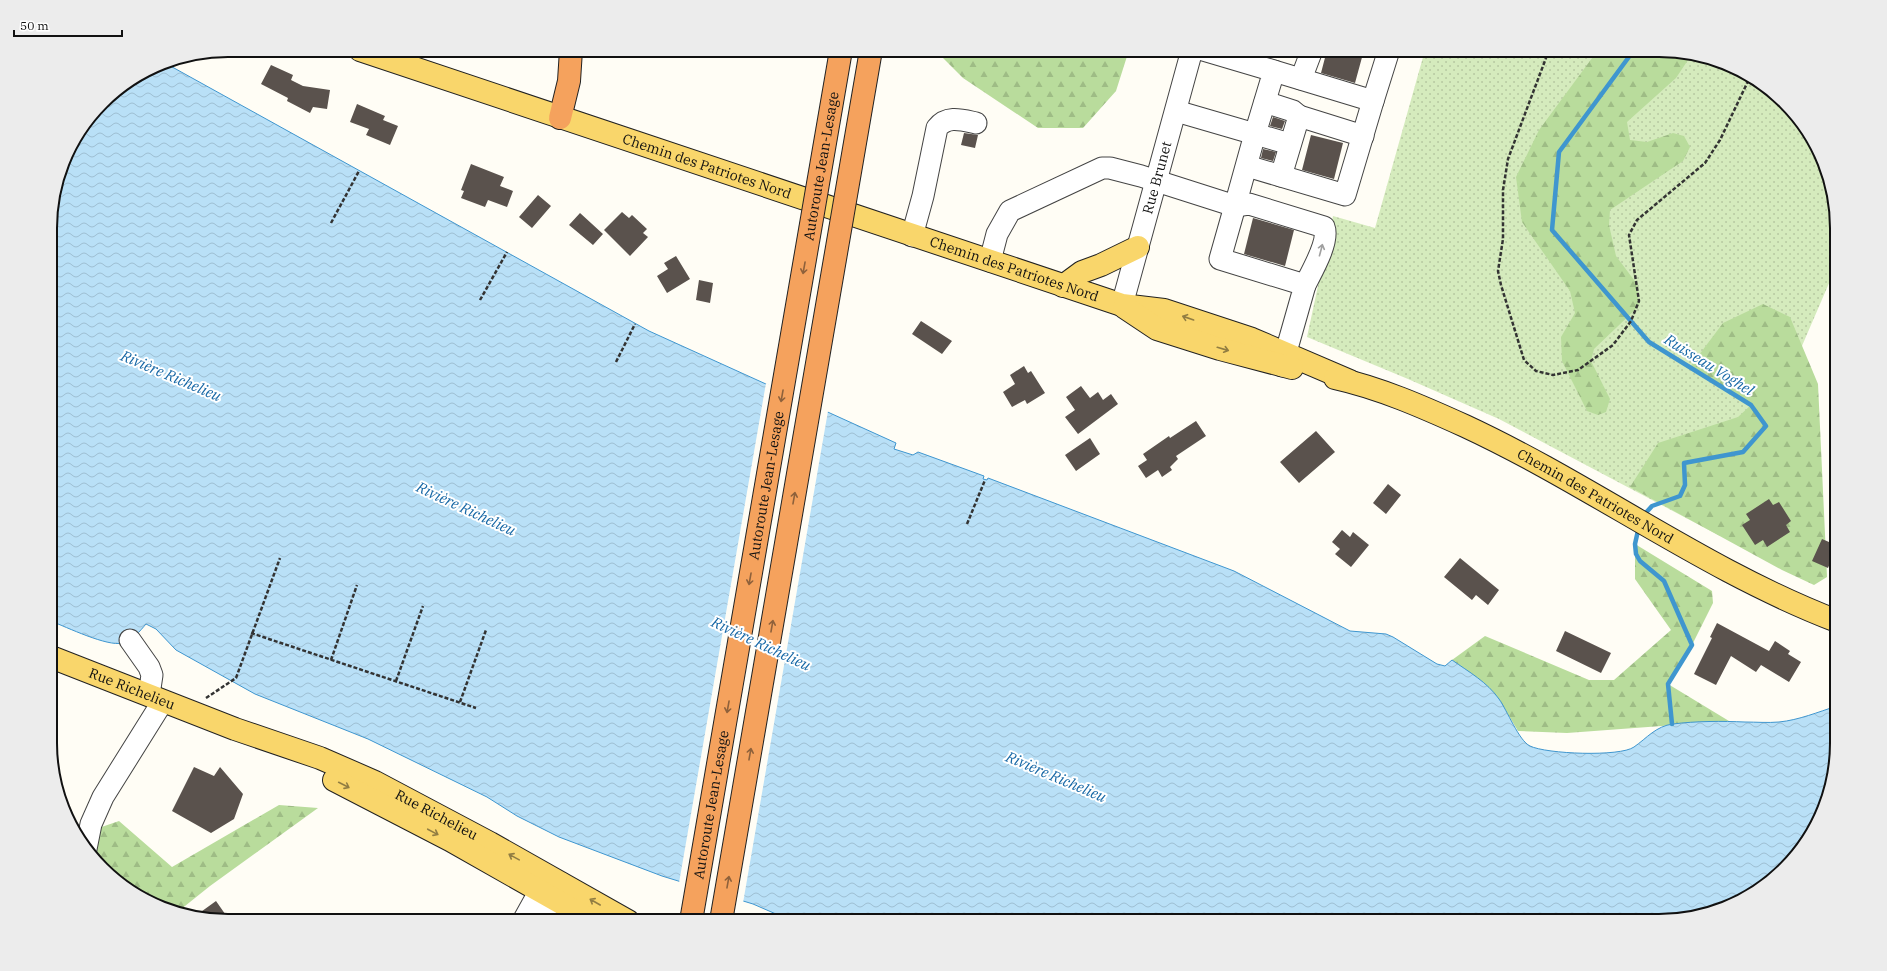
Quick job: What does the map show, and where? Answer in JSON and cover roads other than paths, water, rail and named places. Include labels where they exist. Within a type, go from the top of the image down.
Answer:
[{"type":"highway","points":[[560,118],[569,81],[571,57]]},
{"type":"highway","name":"Autoroute Jean-Lesage","points":[[692,914],[840,57]]},
{"type":"highway","points":[[722,914],[870,57]]},
{"type":"main road","name":"Chemin des Patriotes Nord","points":[[381,57],[1122,305],[1158,329],[1284,360],[1350,381],[1423,407],[1472,429],[1543,466],[1756,585],[1804,608],[1830,618]]},
{"type":"main road","points":[[1063,286],[1082,272],[1101,266],[1138,247]]},
{"type":"main road","name":"Rue Richelieu","points":[[57,659],[235,729],[550,887],[612,914]]},
{"type":"main road","name":"Rue Richelieu","points":[[550,887],[584,914]]},
{"type":"street","name":"Rue Brunet","points":[[1122,305],[1190,57]]},
{"type":"street","points":[[1227,57],[1373,101]]},
{"type":"street","points":[[1301,79],[1309,57]]},
{"type":"street","points":[[1247,166],[1345,195],[1387,57]]},
{"type":"street","points":[[1274,71],[1220,259],[1305,285]]},
{"type":"street","points":[[1265,102],[1293,111],[1299,116],[1362,136]]},
{"type":"street","points":[[1176,111],[1290,144]]},
{"type":"street","points":[[1281,176],[1299,116]]},
{"type":"street","points":[[912,236],[923,196],[937,128],[940,124],[949,120],[976,123]]},
{"type":"street","points":[[990,261],[999,230],[1008,212],[1102,168],[1110,168],[1156,181],[1235,206],[1249,204],[1324,228],[1325,234],[1318,259],[1305,285],[1284,360]]},
{"type":"street","points":[[1305,285],[1304,259],[1308,244]]},
{"type":"street","points":[[88,841],[92,824],[104,797],[156,698],[149,667],[130,640]]},
{"type":"street","points":[[529,914],[550,887]]},
{"type":"street","points":[[542,914],[550,887]]},
{"type":"water","name":"Rivière Richelieu","points":[[172,67],[649,331],[896,443],[894,449],[913,455],[918,452],[984,476],[983,479],[987,480],[988,478],[1234,571],[1350,631],[1386,634],[1437,664],[1445,666],[1452,660],[1489,687],[1499,699],[1522,738],[1530,746],[1551,751],[1583,753],[1614,752],[1634,747],[1652,733],[1667,725],[1727,721],[1779,722],[1801,718],[1830,708],[1830,754],[1827,776],[1817,808],[1801,838],[1780,864],[1754,885],[1724,901],[1681,913],[776,914],[753,904],[662,876],[559,837],[517,816],[487,797],[368,739],[255,694],[176,650],[156,629],[146,624],[136,635],[122,643],[107,642],[87,636],[57,624],[58,206],[70,163],[92,124],[107,107],[124,92],[143,80]]},
{"type":"waterway","name":"Ruisseau Voghel","points":[[1629,57],[1559,152],[1552,230],[1649,342],[1751,405],[1766,426],[1743,452],[1684,463],[1685,485],[1680,496],[1652,506],[1643,516]]},
{"type":"waterway","name":"Ruisseau Voghel","points":[[1639,526],[1635,544],[1636,554],[1640,561],[1664,581],[1692,645],[1668,684],[1672,724]]}]
